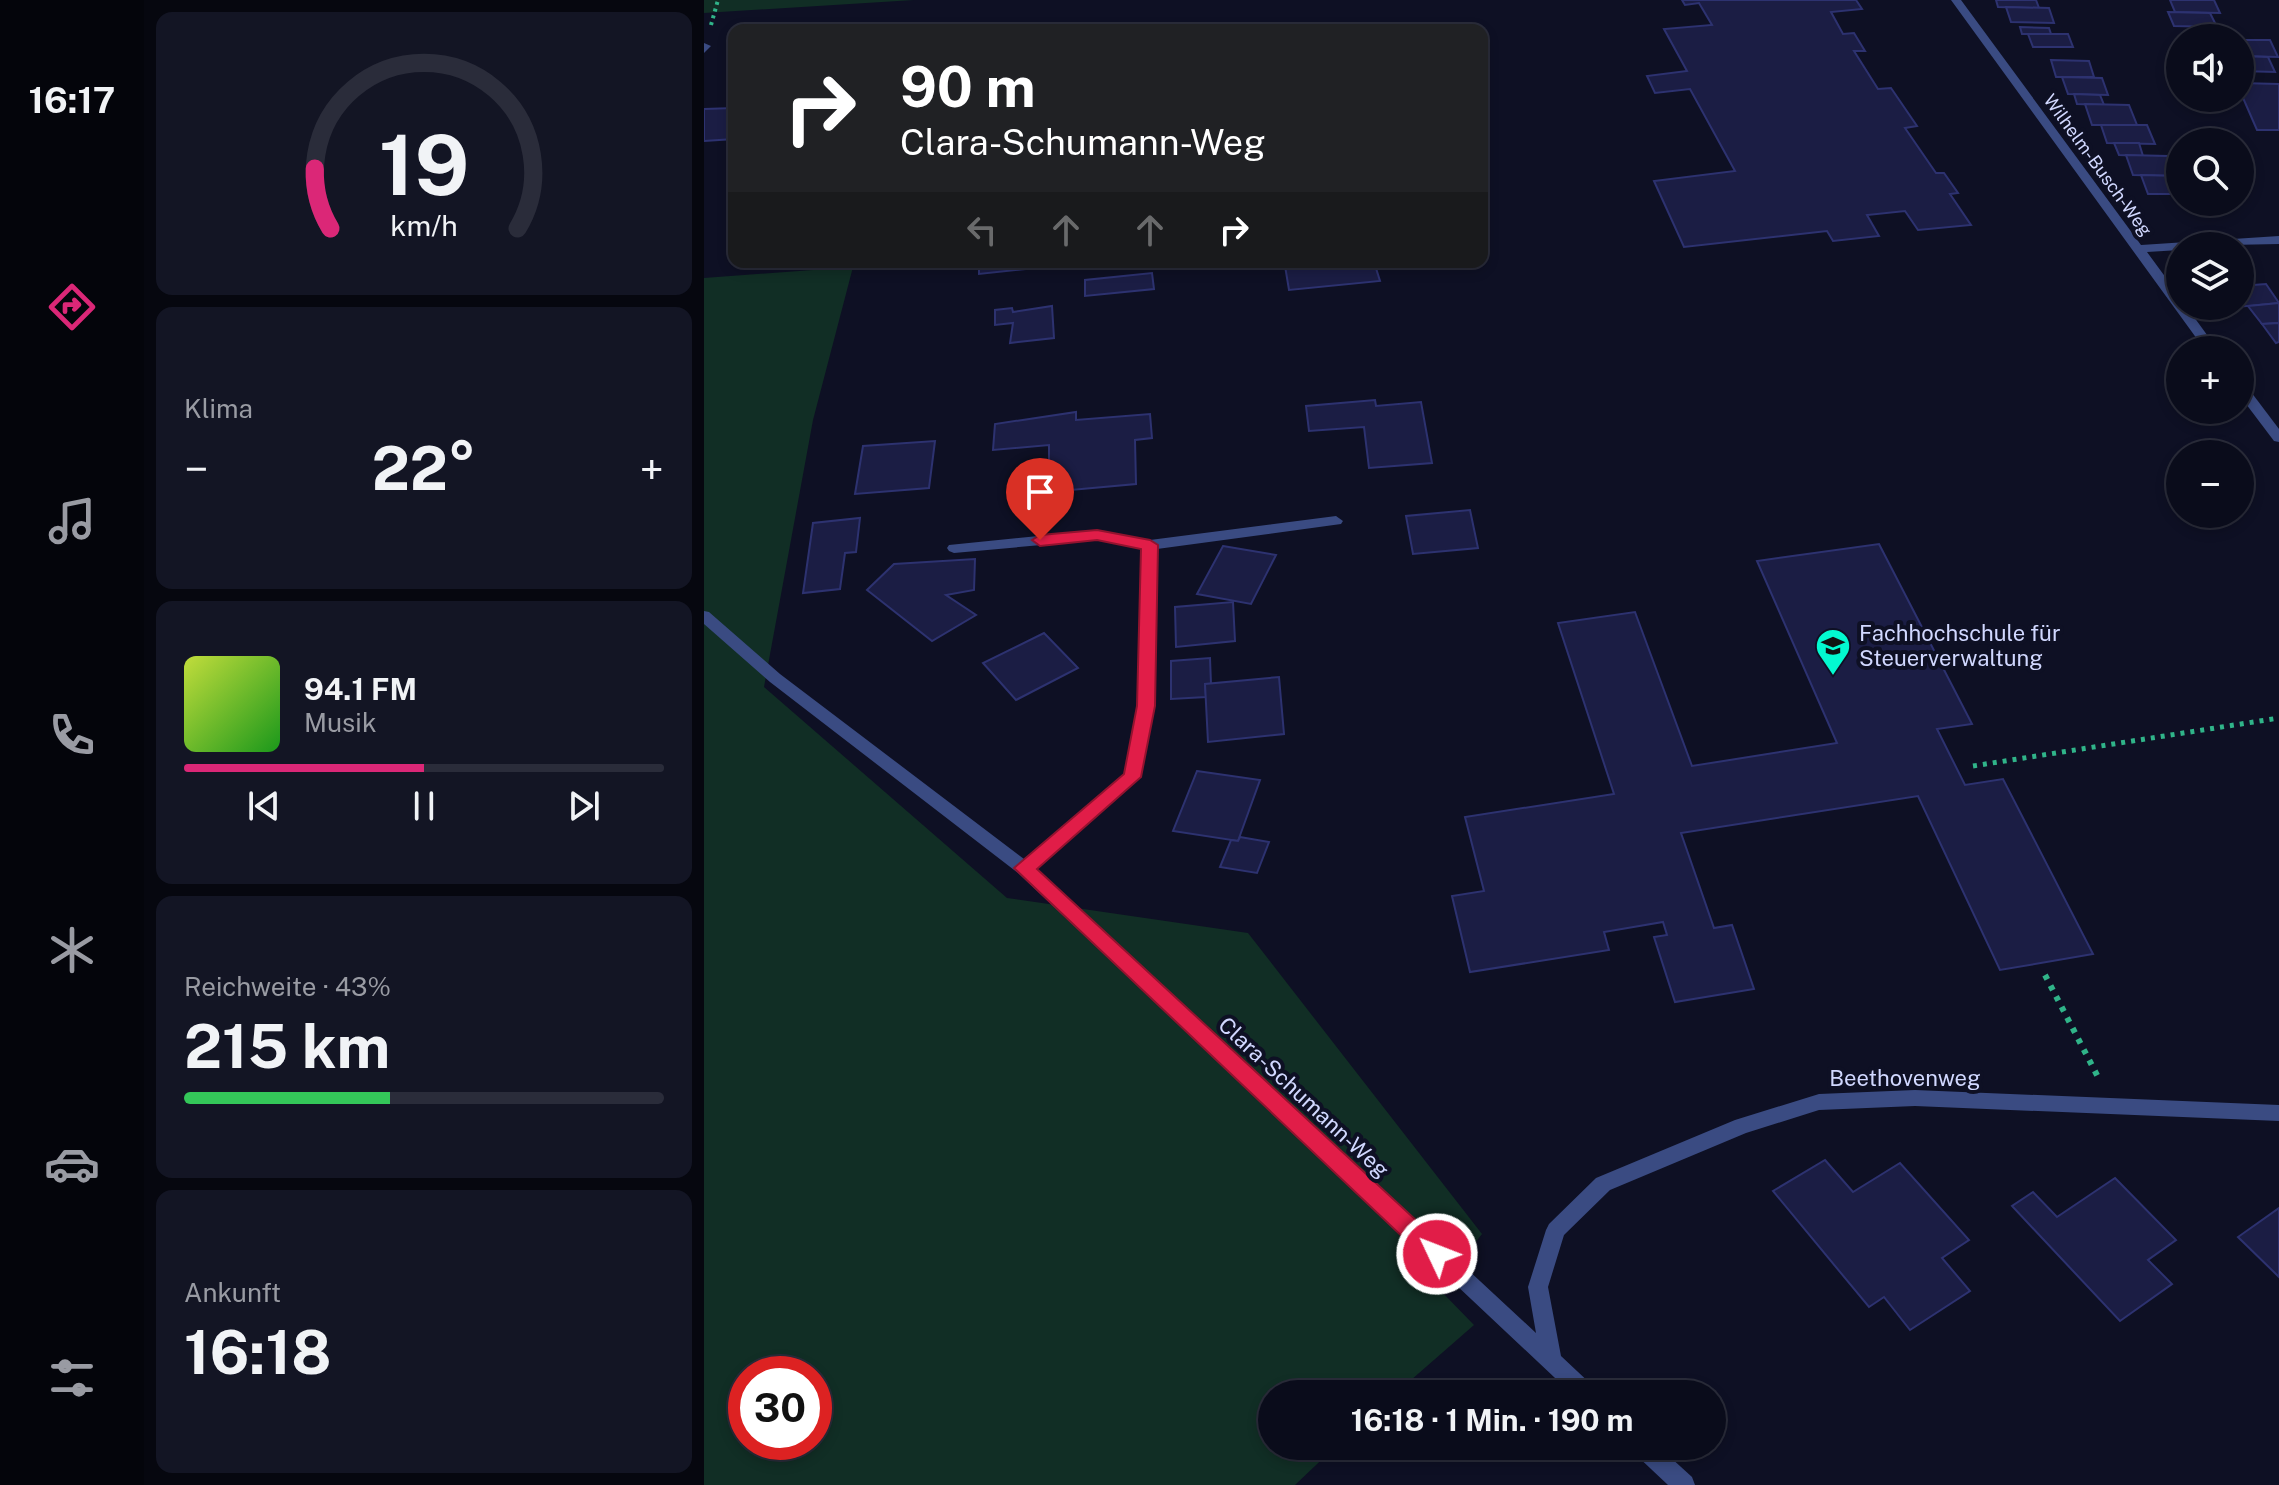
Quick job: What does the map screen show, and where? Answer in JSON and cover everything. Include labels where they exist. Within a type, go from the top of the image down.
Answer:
[{"type":"street","name":"Wilhelm-Busch-Weg","points":[[1956,0],[2201,336]]},
{"type":"street","points":[[2254,242],[2279,240]]},
{"type":"street","points":[[2136,249],[2166,247]]},
{"type":"street","points":[[2254,405],[2279,438]]},
{"type":"street","points":[[954,548],[1097,535],[1150,545],[1336,521]]},
{"type":"street","points":[[1024,868],[1132,777],[1146,706],[1150,545]]},
{"type":"street","name":"Clara-Schumann-Weg","points":[[704,616],[775,678],[1024,868],[1572,1380]]},
{"type":"street","name":"Beethovenweg","points":[[1552,1361],[1538,1287],[1556,1230],[1603,1184],[1742,1126],[1819,1102],[1915,1098],[2279,1113]]},
{"type":"street","points":[[1657,1460],[1684,1485]]},
{"type":"path","points":[[1973,766],[2279,718]]},
{"type":"path","points":[[2045,975],[2113,1106]]},
{"type":"green space","points":[[704,0],[914,0],[704,13]]},
{"type":"green space","points":[[853,268],[813,420],[764,687],[1007,898],[1248,933],[1482,1234],[1439,1289],[1474,1325],[1411,1380],[1258,1380],[1258,1460],[1321,1460],[1295,1485],[704,1485],[704,278]]},
{"type":"building","points":[[1682,0],[1856,0],[1862,9],[1831,12],[1843,34],[1854,33],[1865,51],[1854,51],[1878,89],[1891,88],[1917,126],[1905,128],[1936,173],[1944,173],[1958,193],[1950,194],[1971,225],[1918,230],[1905,211],[1867,215],[1879,236],[1833,241],[1827,231],[1684,247],[1654,181],[1735,171],[1690,89],[1655,93],[1647,76],[1687,71],[1664,29],[1712,25],[1699,3],[1685,5]]},
{"type":"building","points":[[1996,0],[2036,0],[2039,8],[1998,7]]},
{"type":"building","points":[[2170,0],[2214,0],[2220,13],[2175,12]]},
{"type":"building","points":[[2006,7],[2049,8],[2054,23],[2011,22]]},
{"type":"building","points":[[2168,12],[2210,13],[2216,24],[2173,24]]},
{"type":"building","points":[[2020,27],[2049,28],[2051,34],[2022,34]]},
{"type":"building","points":[[2028,34],[2068,34],[2073,47],[2033,47]]},
{"type":"building","points":[[2254,40],[2270,40],[2278,57],[2254,56]]},
{"type":"building","points":[[2254,56],[2268,57],[2275,72],[2254,71]]},
{"type":"building","points":[[2051,60],[2089,61],[2094,77],[2056,77]]},
{"type":"building","points":[[2062,77],[2102,78],[2108,95],[2068,94]]},
{"type":"building","points":[[2254,83],[2279,84],[2279,130],[2257,130],[2249,112],[2254,112]]},
{"type":"building","points":[[2074,94],[2100,95],[2104,105],[2077,104]]},
{"type":"building","points":[[2085,104],[2129,105],[2137,125],[2092,125]]},
{"type":"building","points":[[728,108],[728,139],[704,141],[704,109]]},
{"type":"building","points":[[2101,125],[2147,125],[2155,144],[2107,143]]},
{"type":"building","points":[[2114,143],[2139,143],[2143,156],[2119,155]]},
{"type":"building","points":[[2126,155],[2166,156],[2166,176],[2133,175]]},
{"type":"building","points":[[2141,175],[2166,176],[2166,194],[2148,194]]},
{"type":"building","points":[[979,268],[1036,268],[979,274]]},
{"type":"building","points":[[1285,268],[1376,268],[1380,281],[1289,290]]},
{"type":"building","points":[[1152,273],[1154,289],[1085,296],[1085,280]]},
{"type":"building","points":[[2266,284],[2279,303],[2254,305],[2254,285]]},
{"type":"building","points":[[2279,303],[2279,323],[2262,324],[2254,314],[2254,305]]},
{"type":"building","points":[[1052,306],[1054,338],[1010,343],[1013,323],[995,325],[995,310],[1012,308],[1013,312]]},
{"type":"building","points":[[2279,323],[2279,342],[2276,343],[2262,324]]},
{"type":"building","points":[[1375,400],[1376,406],[1421,402],[1432,463],[1369,468],[1364,427],[1309,431],[1306,406]]},
{"type":"building","points":[[1076,412],[1076,420],[1150,414],[1152,438],[1135,440],[1136,484],[1049,492],[1049,445],[993,450],[995,424]]},
{"type":"building","points":[[935,441],[929,488],[855,494],[863,446]]},
{"type":"building","points":[[1470,510],[1478,548],[1413,554],[1406,516]]},
{"type":"building","points":[[860,518],[856,552],[845,553],[840,589],[803,593],[813,523]]},
{"type":"building","points":[[1879,544],[1972,724],[1937,729],[1965,785],[2003,779],[2093,954],[2000,970],[1918,796],[1681,833],[1714,928],[1732,925],[1754,989],[1675,1002],[1654,937],[1667,935],[1663,922],[1604,932],[1609,950],[1470,972],[1452,896],[1484,891],[1465,817],[1614,794],[1558,623],[1635,612],[1692,766],[1837,743],[1757,561]]},
{"type":"building","points":[[1223,546],[1276,555],[1251,604],[1197,594]]},
{"type":"building","points":[[975,559],[974,590],[946,595],[976,615],[932,641],[867,590],[894,564]]},
{"type":"building","points":[[1233,602],[1235,641],[1176,647],[1175,607]]},
{"type":"building","points":[[1044,633],[1078,668],[1016,700],[983,663]]},
{"type":"building","points":[[1210,658],[1211,684],[1205,684],[1206,697],[1171,699],[1171,661]]},
{"type":"building","points":[[1279,677],[1284,734],[1208,742],[1205,684]]},
{"type":"building","points":[[1197,771],[1260,780],[1238,841],[1173,831]]},
{"type":"building","points":[[1240,837],[1269,842],[1257,873],[1220,867],[1231,840],[1238,841]]},
{"type":"building","points":[[1825,1160],[1853,1192],[1900,1163],[1969,1240],[1942,1258],[1970,1291],[1910,1330],[1884,1297],[1869,1307],[1773,1191]]},
{"type":"building","points":[[2115,1178],[2176,1240],[2148,1260],[2172,1284],[2120,1321],[2012,1206],[2033,1192],[2057,1217]]},
{"type":"building","points":[[2279,1208],[2279,1277],[2238,1237]]},
{"type":"place","name":"Fachhochschule für Steuerverwaltung","points":[[1833,677]]},
{"type":"route","points":[[1040,540],[1097,535],[1150,545],[1146,706],[1132,777],[1024,868],[1437,1254]]}]
